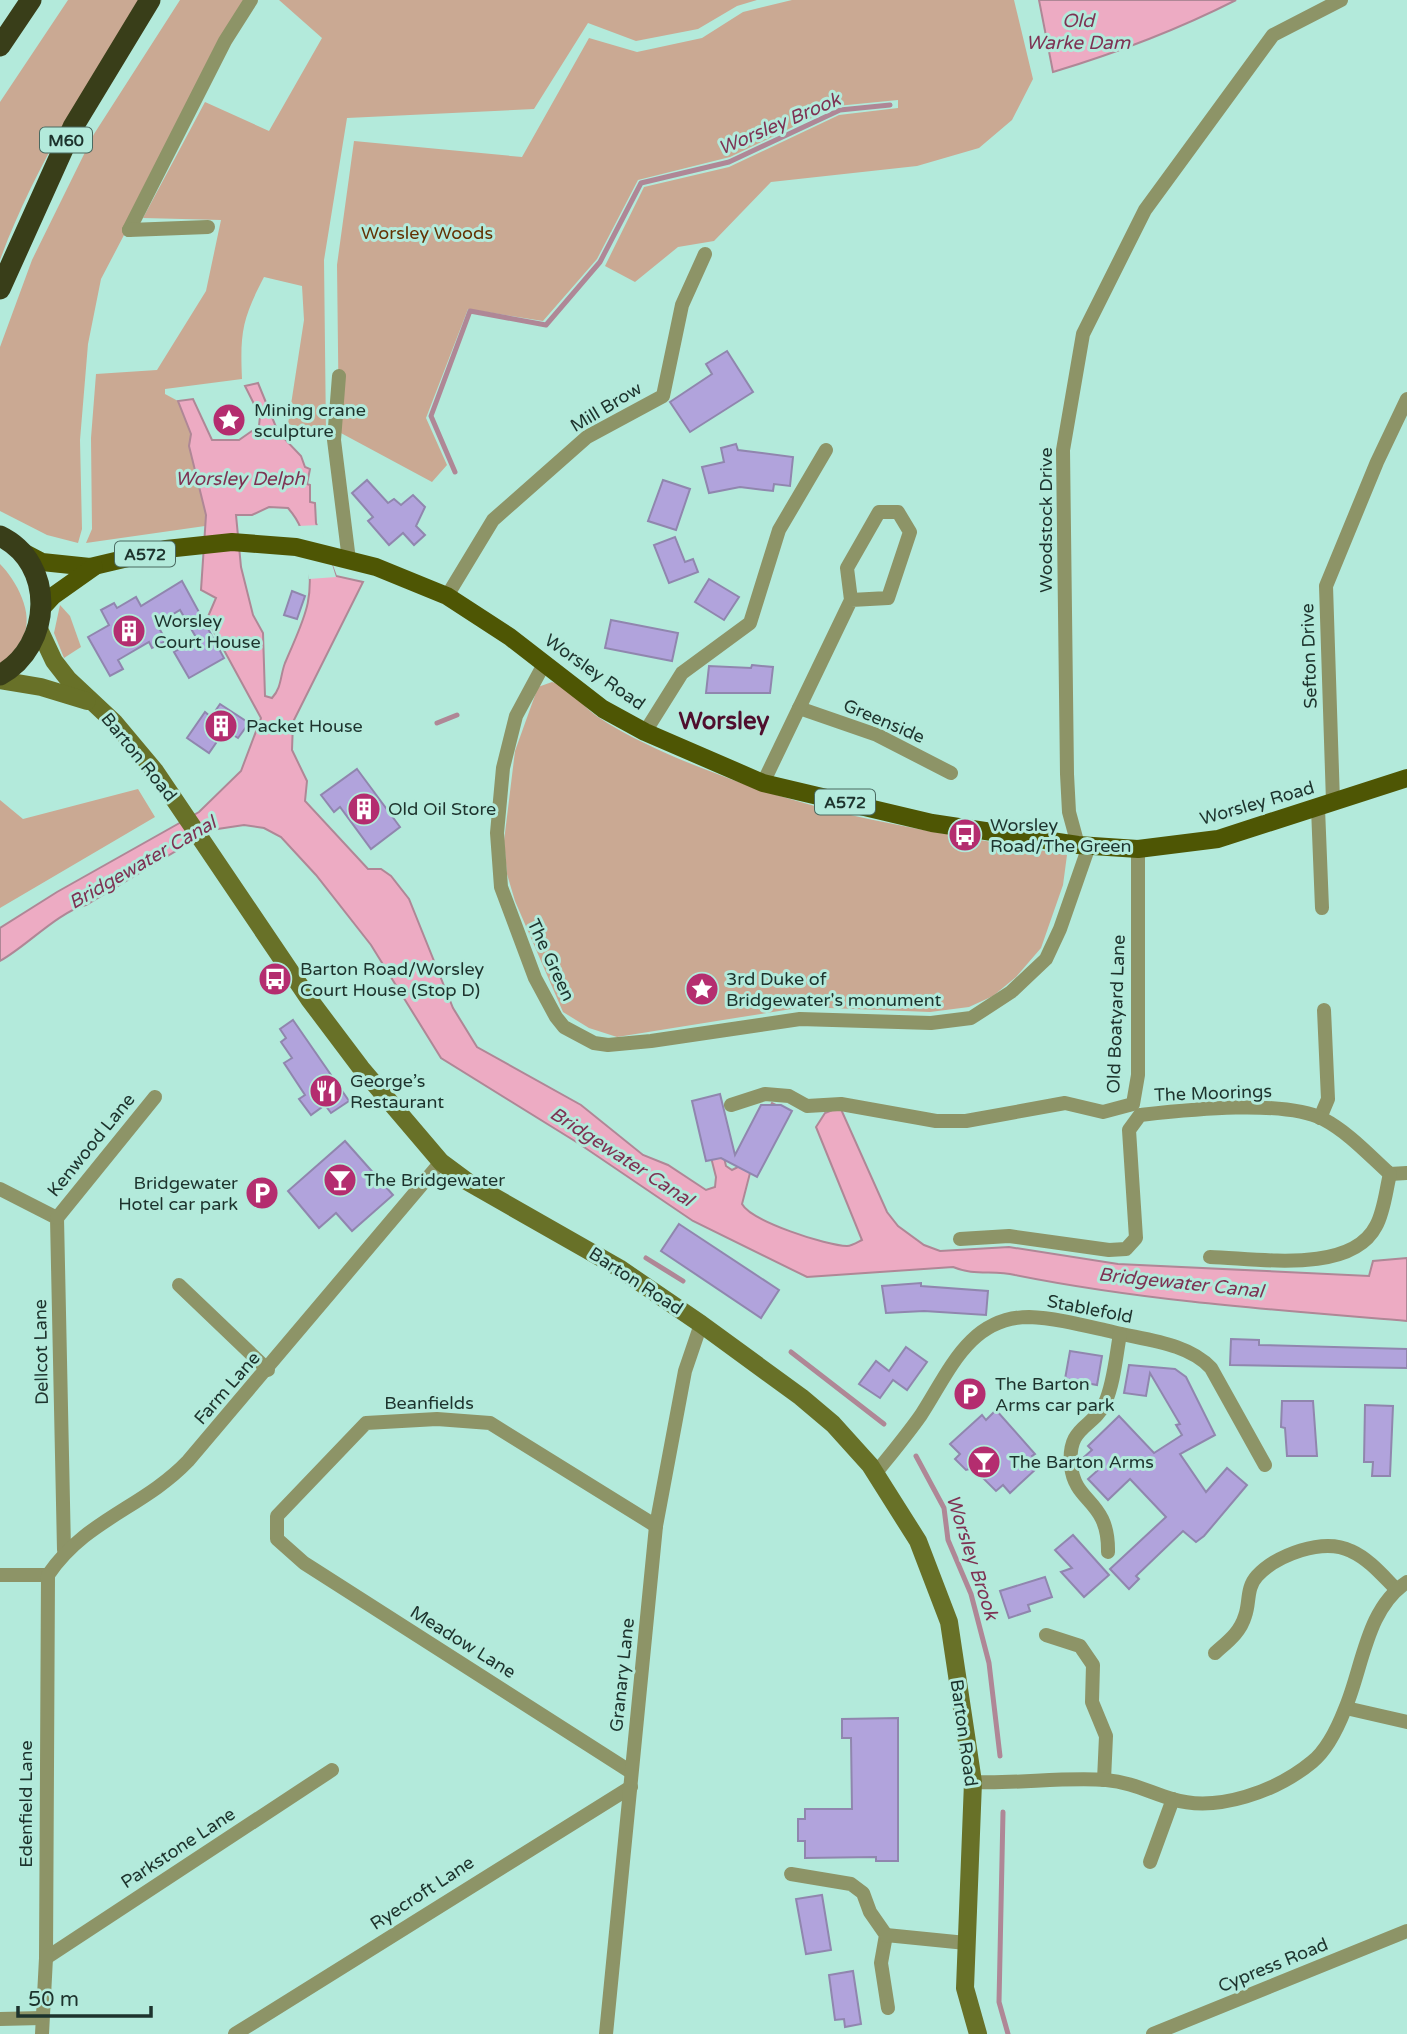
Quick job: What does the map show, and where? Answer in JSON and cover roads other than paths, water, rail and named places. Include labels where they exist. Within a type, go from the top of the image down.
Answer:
[{"type":"highway","points":[[0,46],[31,0]]},
{"type":"highway","name":"M60","points":[[0,289],[73,127],[150,0]]},
{"type":"highway","name":"A572","points":[[0,536],[19,550],[38,583],[40,618],[22,657],[0,677]]},
{"type":"main road","name":"Worsley Road","points":[[19,550],[31,559],[42,562],[94,567],[197,544],[244,542],[296,547],[340,557],[405,577],[447,596],[510,637],[603,709],[645,732],[763,783],[932,823],[1084,845],[1138,849],[1218,839],[1407,778]]},
{"type":"main road","name":"Worsley Road","points":[[40,618],[53,596],[94,567]]},
{"type":"main road","name":"Barton Road","points":[[40,618],[62,671],[142,755],[325,1021],[441,1162],[468,1182],[619,1268],[701,1324],[822,1415],[855,1446],[875,1474],[918,1541],[948,1622],[973,1782],[966,1946]]},
{"type":"main road","name":"Barton Road","points":[[0,677],[94,704]]},
{"type":"main road","points":[[966,1946],[965,1988],[978,2034]]},
{"type":"street","points":[[208,227],[129,230],[225,41],[251,0]]},
{"type":"street","name":"Woodstock Drive","points":[[1084,845],[1069,812],[1063,450],[1083,334],[1145,209],[1273,35],[1341,0]]},
{"type":"street","name":"Mill Brow","points":[[447,596],[493,520],[587,436],[663,396],[682,305],[705,254]]},
{"type":"street","points":[[339,376],[334,440],[340,557]]},
{"type":"street","name":"Sefton Drive","points":[[1322,908],[1326,586],[1377,462],[1407,399]]},
{"type":"street","points":[[645,732],[682,673],[750,623],[779,530],[826,450]]},
{"type":"street","points":[[763,783],[851,600],[848,568],[879,512],[898,512],[910,532],[888,598],[851,600]]},
{"type":"street","name":"The Green","points":[[544,664],[516,716],[506,755],[497,833],[501,887],[535,978],[556,1017],[564,1027],[594,1043],[608,1045],[651,1041],[800,1018],[931,1023],[971,1018],[1011,992],[1046,958],[1060,929],[1084,845]]},
{"type":"street","name":"Greenside","points":[[799,708],[877,735],[951,773]]},
{"type":"street","name":"Old Boatyard Lane","points":[[731,1105],[765,1094],[789,1096],[807,1106],[841,1104],[936,1121],[966,1121],[1065,1103],[1103,1112],[1133,1104],[1138,1074],[1138,849]]},
{"type":"street","points":[[1320,1118],[1328,1099],[1324,1010]]},
{"type":"street","name":"Kenwood Lane","points":[[57,1218],[155,1097]]},
{"type":"street","name":"The Moorings","points":[[960,1239],[1009,1236],[1109,1250],[1126,1249],[1136,1238],[1129,1130],[1140,1115],[1263,1108],[1320,1118],[1341,1130],[1390,1174]]},
{"type":"street","name":"Farm Lane","points":[[47,1575],[64,1550],[94,1526],[166,1484],[268,1370],[441,1162]]},
{"type":"street","points":[[1210,1257],[1308,1259],[1341,1255],[1364,1244],[1377,1225],[1390,1174],[1407,1173]]},
{"type":"street","points":[[0,1189],[57,1218]]},
{"type":"street","name":"Dellcot Lane","points":[[57,1218],[64,1550]]},
{"type":"street","points":[[179,1285],[268,1370]]},
{"type":"street","name":"Stablefold","points":[[875,1474],[912,1427],[957,1354],[982,1331],[1029,1317],[1120,1334],[1189,1351],[1202,1358],[1211,1368],[1265,1465]]},
{"type":"street","name":"Granary Lane","points":[[606,2034],[656,1526],[685,1371],[701,1324]]},
{"type":"street","points":[[1108,1552],[1105,1520],[1095,1504],[1077,1487],[1071,1456],[1079,1430],[1106,1401],[1120,1334]]},
{"type":"street","name":"Beanfields","points":[[277,1539],[277,1516],[366,1423],[437,1419],[490,1423],[656,1526]]},
{"type":"street","name":"Meadow Lane","points":[[277,1539],[304,1563],[631,1779]]},
{"type":"street","points":[[973,1782],[1104,1780],[1134,1784],[1172,1799],[1230,1801],[1270,1787],[1312,1762],[1329,1740],[1346,1708],[1375,1622],[1401,1586],[1350,1550],[1329,1546],[1311,1548],[1284,1557],[1257,1576],[1248,1591],[1246,1614],[1240,1630],[1215,1653]]},
{"type":"street","points":[[0,1575],[47,1575]]},
{"type":"street","name":"Edenfield Lane","points":[[42,2034],[46,1958],[47,1575]]},
{"type":"street","points":[[1046,1635],[1080,1646],[1093,1665],[1092,1702],[1106,1736],[1104,1780]]},
{"type":"street","points":[[1346,1708],[1407,1723]]},
{"type":"street","name":"Parkstone Lane","points":[[46,1958],[332,1770]]},
{"type":"street","name":"Ryecroft Lane","points":[[235,2034],[631,1779]]},
{"type":"street","points":[[1150,1862],[1172,1799]]},
{"type":"street","points":[[791,1874],[852,1884],[863,1893],[870,1912],[886,1935],[881,1963],[888,2008]]},
{"type":"street","name":"Cypress Road","points":[[1153,2034],[1407,1931]]},
{"type":"street","points":[[886,1935],[966,1946]]},
{"type":"street","points":[[0,2019],[42,2018]]},
{"type":"water","name":"Old Warke Dam","points":[[1039,0],[1236,0],[1146,40],[1053,72]]},
{"type":"water","points":[[258,383],[278,432],[301,456],[305,467],[310,469],[307,484],[310,485],[310,502],[315,503],[316,523],[336,576],[363,582],[293,722],[292,750],[307,781],[305,801],[368,869],[381,869],[391,876],[409,899],[453,1008],[477,1047],[581,1105],[643,1155],[668,1165],[706,1190],[715,1187],[716,1177],[697,1102],[710,1098],[726,1166],[732,1170],[738,1167],[772,1103],[784,1109],[750,1173],[742,1204],[759,1218],[807,1237],[847,1246],[862,1240],[816,1127],[825,1113],[840,1107],[887,1212],[898,1226],[924,1245],[940,1251],[1009,1247],[1118,1264],[1369,1276],[1373,1261],[1407,1258],[1407,1321],[1161,1298],[953,1267],[807,1277],[693,1221],[578,1143],[441,1058],[371,945],[316,875],[281,837],[264,828],[244,825],[211,830],[65,915],[0,961],[0,928],[57,892],[199,812],[241,771],[261,718],[207,619],[216,598],[201,590],[206,515],[189,446],[191,434],[178,401],[193,399],[212,440],[239,440],[259,426],[260,416],[245,386]],"holes":[[[269,507],[288,508],[303,534],[309,569],[309,597],[278,690],[272,698],[265,696],[263,633],[253,615],[241,567],[236,515],[252,515]]]},
{"type":"waterway","name":"Worsley Brook","points":[[455,472],[431,416],[470,311],[546,325],[600,262],[641,183],[729,162],[840,110],[890,105]]},
{"type":"waterway","name":"Worsley Brook","points":[[437,723],[457,715]]},
{"type":"waterway","points":[[646,1258],[683,1281]]},
{"type":"waterway","name":"Worsley Brook","points":[[791,1352],[884,1424]]},
{"type":"waterway","name":"Worsley Brook","points":[[916,1456],[944,1508],[948,1540],[971,1594],[989,1663],[1000,1756]]},
{"type":"waterway","name":"Worsley Brook","points":[[1003,1812],[999,2002],[1008,2034]]},
{"type":"place","name":"Mining crane sculpture","points":[[229,420]]},
{"type":"place","name":"Worsley Court House","points":[[129,631]]},
{"type":"place","name":"Packet House","points":[[221,726]]},
{"type":"place","name":"Old Oil Store","points":[[364,809]]},
{"type":"place","name":"Worsley Road/The Green","points":[[965,835]]},
{"type":"place","name":"Barton Road/Worsley Court House (Stop D)","points":[[275,979]]},
{"type":"place","name":"3rd Duke of Bridgewater's monument","points":[[702,989]]},
{"type":"place","name":"George’s Restaurant","points":[[326,1091]]},
{"type":"place","name":"The Bridgewater","points":[[340,1180]]},
{"type":"place","name":"Bridgewater Hotel car park","points":[[262,1193]]},
{"type":"place","name":"The Barton Arms car park","points":[[970,1394]]},
{"type":"place","name":"The Barton Arms","points":[[984,1462]]},
{"type":"district","name":"Worsley","points":[[724,721]]},
{"type":"park label","name":"Worsley Woods","points":[[427,233]]},
{"type":"water label","name":"Worsley Delph","points":[[240,478]]},
{"type":"water label","name":"Bridgewater Canal","points":[[142,862]]},
{"type":"water label","name":"Bridgewater Canal","points":[[622,1156]]},
{"type":"water label","name":"Bridgewater Canal","points":[[1181,1282]]}]
